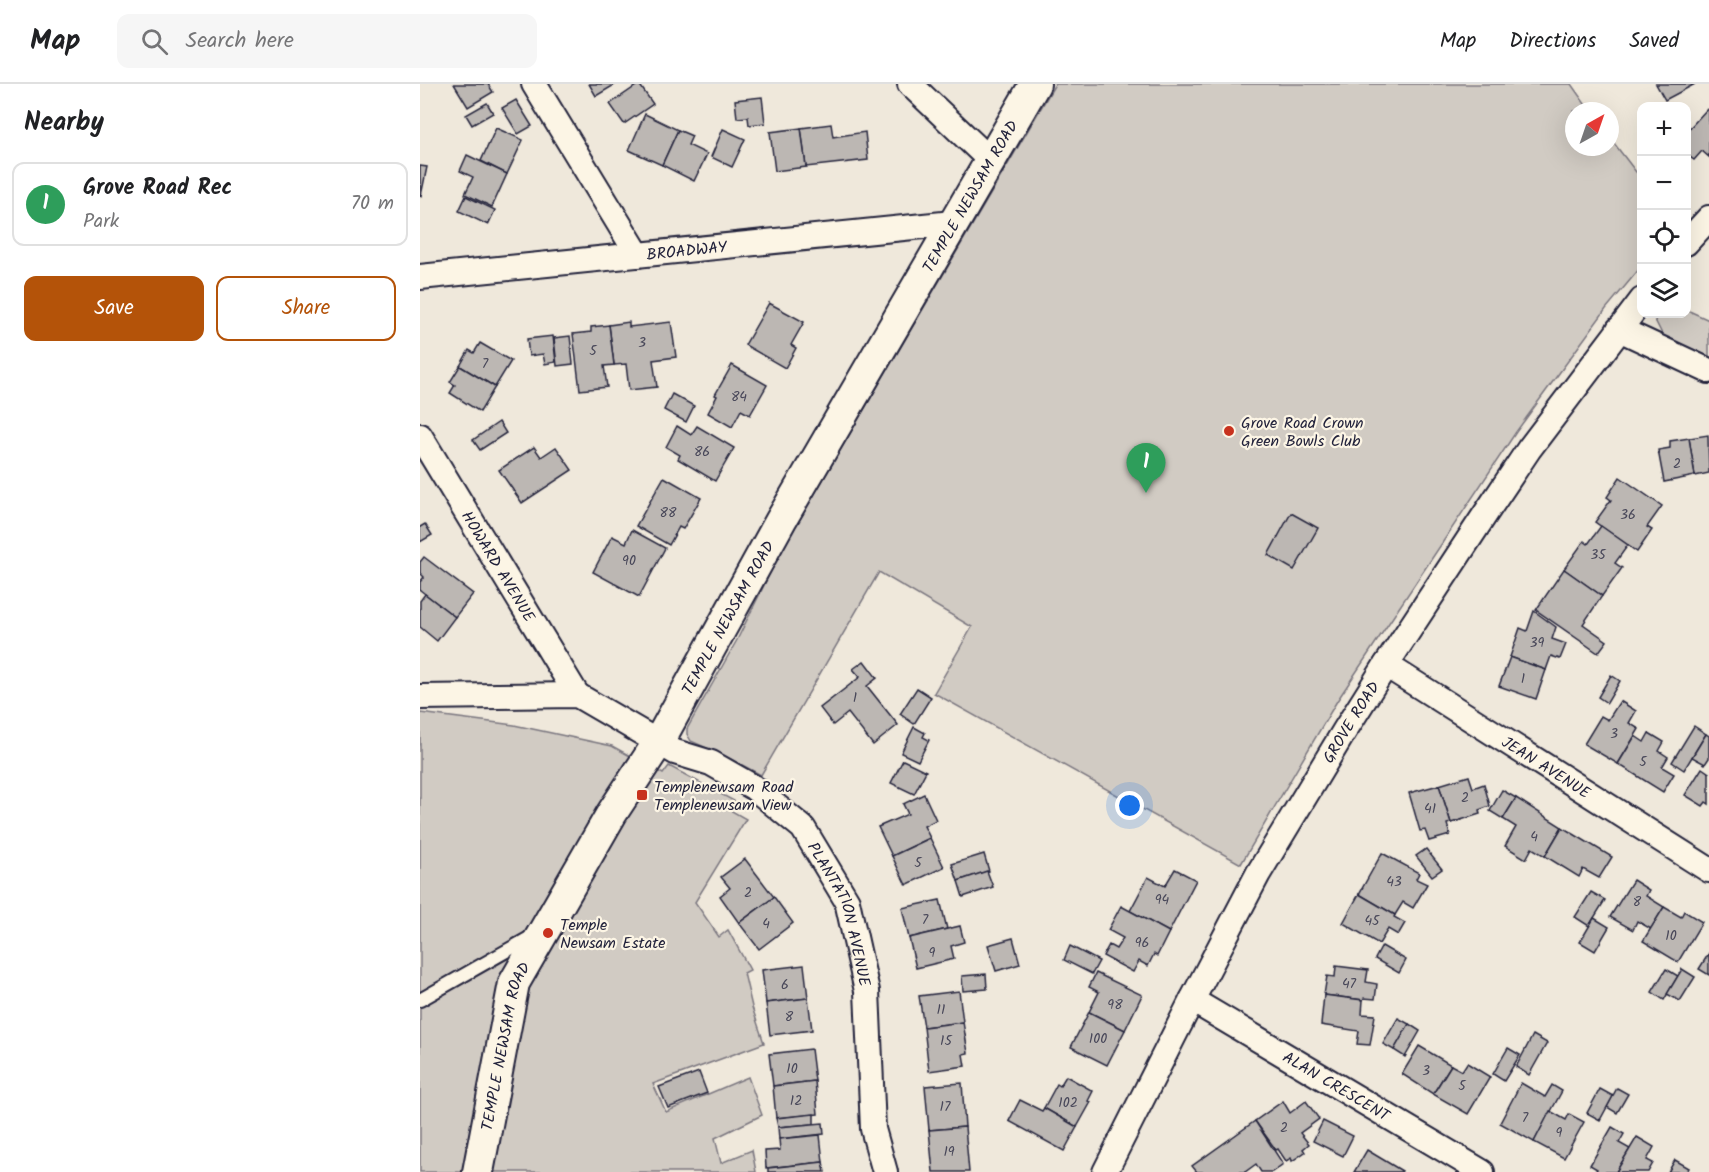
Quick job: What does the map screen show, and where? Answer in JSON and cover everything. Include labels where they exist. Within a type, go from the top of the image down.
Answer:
[{"type":"street","points":[[534,84],[638,255]]},
{"type":"street","points":[[910,84],[990,160]]},
{"type":"street","name":"TEMPLE NEWSAM ROAD","points":[[478,1172],[514,983],[612,813],[658,743],[781,520],[1035,84]]},
{"type":"street","points":[[1691,238],[1709,218]]},
{"type":"street","name":"BROADWAY","points":[[420,277],[953,223]]},
{"type":"street","name":"GROVE ROAD","points":[[1106,1172],[1258,874],[1386,665],[1530,449],[1637,305]]},
{"type":"street","points":[[1619,329],[1709,371]]},
{"type":"street","name":"HOWARD AVENUE","points":[[420,436],[577,695]]},
{"type":"street","name":"JEAN AVENUE","points":[[1386,665],[1709,870]]},
{"type":"street","points":[[420,697],[577,695]]},
{"type":"street","name":"PLANTATION AVENUE","points":[[577,695],[675,752],[711,763],[753,787],[803,828],[848,901],[867,991],[873,1129],[885,1172]]},
{"type":"street","name":"ALAN CRESCENT","points":[[1192,1000],[1482,1172]]},
{"type":"lane","points":[[420,1000],[545,930]]},
{"type":"shaded area","points":[[1055,84],[1571,84],[1584,102],[1565,102],[1565,156],[1619,156],[1619,150],[1637,173],[1637,272],[1606,309],[1516,432],[1337,701],[1241,864],[934,693],[972,627],[879,572],[761,775],[691,741],[687,729],[737,640],[780,553]]},
{"type":"shaded area","points":[[1691,312],[1709,320],[1709,357],[1663,336],[1654,318],[1691,318]]},
{"type":"shaded area","name":"Temple Newsam Estate","points":[[420,713],[514,725],[612,746],[663,774],[669,766],[734,801],[730,810],[746,819],[695,902],[719,937],[728,930],[750,970],[744,973],[764,1043],[653,1084],[666,1112],[748,1077],[762,1115],[715,1138],[721,1163],[752,1150],[756,1172],[420,1172]]},
{"type":"building","points":[[454,84],[488,84],[493,92],[468,107]]},
{"type":"building","points":[[589,84],[616,84],[596,96]]},
{"type":"building","points":[[639,84],[653,104],[624,124],[610,104]]},
{"type":"building","points":[[1656,84],[1695,84],[1665,100]]},
{"type":"building","points":[[762,97],[765,123],[749,125],[748,117],[737,118],[735,100]]},
{"type":"building","points":[[516,100],[532,126],[518,134],[502,108]]},
{"type":"building","points":[[487,103],[493,113],[472,125],[466,115]]},
{"type":"building","points":[[1707,109],[1709,111],[1709,157],[1702,151],[1694,160],[1691,158],[1691,127]]},
{"type":"building","points":[[645,114],[678,130],[662,165],[629,150]]},
{"type":"building","points":[[831,124],[833,137],[865,132],[868,160],[806,167],[801,128]]},
{"type":"building","points":[[496,128],[523,140],[507,174],[481,161]]},
{"type":"building","points":[[801,128],[806,167],[775,171],[770,132]]},
{"type":"building","points":[[723,129],[745,139],[732,167],[711,157]]},
{"type":"building","points":[[678,130],[692,136],[688,145],[707,154],[694,181],[662,165]]},
{"type":"building","points":[[467,155],[507,174],[492,207],[465,194],[473,177],[460,171]]},
{"type":"building","points":[[420,166],[427,167],[421,196],[420,196]]},
{"type":"building","points":[[466,196],[495,210],[488,225],[459,211]]},
{"type":"building","points":[[769,303],[804,322],[791,345],[796,348],[785,368],[745,345]]},
{"type":"building","points":[[629,322],[629,327],[671,322],[676,357],[653,360],[657,387],[629,390],[626,364],[614,365],[609,325]]},
{"type":"building","points":[[609,325],[614,365],[604,366],[607,387],[580,390],[573,334],[591,332],[591,327]]},
{"type":"building","points":[[553,336],[556,362],[545,364],[543,354],[529,356],[527,339]]},
{"type":"building","points":[[570,336],[573,364],[557,366],[554,338]]},
{"type":"building","points":[[480,343],[511,361],[495,387],[460,366],[469,350],[474,353]]},
{"type":"building","points":[[732,365],[767,385],[750,415],[741,410],[732,427],[708,413]]},
{"type":"building","points":[[460,366],[495,387],[480,412],[450,393],[455,385],[450,382]]},
{"type":"building","points":[[672,394],[694,406],[686,422],[664,410]]},
{"type":"building","points":[[499,422],[506,433],[480,450],[473,440]]},
{"type":"building","points":[[677,426],[691,435],[697,426],[734,448],[715,481],[678,459],[680,455],[666,447]]},
{"type":"building","points":[[1708,435],[1709,473],[1695,476],[1689,438]]},
{"type":"building","points":[[1689,438],[1695,476],[1664,482],[1658,450],[1670,448],[1670,441]]},
{"type":"building","points":[[534,447],[541,457],[556,447],[572,470],[522,503],[499,470]]},
{"type":"building","points":[[664,477],[701,498],[683,529],[679,527],[669,545],[636,526]]},
{"type":"building","points":[[1620,477],[1662,506],[1647,527],[1652,530],[1637,552],[1595,522],[1611,500],[1607,497]]},
{"type":"building","points":[[1291,513],[1318,528],[1294,570],[1268,555]]},
{"type":"building","points":[[425,524],[432,535],[420,542],[420,527]]},
{"type":"building","points":[[1601,526],[1628,545],[1615,563],[1622,568],[1602,596],[1564,569],[1584,541],[1588,544]]},
{"type":"building","points":[[632,530],[665,548],[639,597],[593,572],[612,536],[626,543]]},
{"type":"building","points":[[424,557],[473,594],[455,617],[420,590],[420,582],[424,577],[420,573],[420,562]]},
{"type":"building","points":[[1564,569],[1602,596],[1583,624],[1607,641],[1598,653],[1536,610]]},
{"type":"building","points":[[425,594],[455,617],[437,641],[420,627],[420,601]]},
{"type":"building","points":[[1534,611],[1556,627],[1552,639],[1566,644],[1560,659],[1551,656],[1546,670],[1510,657],[1520,628],[1527,631]]},
{"type":"building","points":[[1510,657],[1546,670],[1536,699],[1499,686]]},
{"type":"building","points":[[864,661],[877,678],[867,686],[898,725],[873,745],[848,713],[833,725],[820,708],[860,677],[853,669]]},
{"type":"building","points":[[1611,675],[1620,681],[1607,703],[1598,697]]},
{"type":"building","points":[[917,688],[931,697],[914,724],[900,714]]},
{"type":"building","points":[[1620,701],[1636,711],[1629,723],[1639,729],[1618,764],[1584,744],[1601,716],[1608,720]]},
{"type":"building","points":[[1694,726],[1706,734],[1684,770],[1672,762]]},
{"type":"building","points":[[914,727],[925,733],[923,737],[929,740],[918,761],[901,753]]},
{"type":"building","points":[[1649,733],[1664,742],[1659,751],[1668,757],[1662,767],[1674,774],[1663,792],[1618,764],[1635,736],[1644,742]]},
{"type":"building","points":[[1706,734],[1709,736],[1709,758],[1705,764],[1692,757]]},
{"type":"building","points":[[903,760],[926,771],[914,794],[891,783]]},
{"type":"building","points":[[1702,768],[1709,773],[1709,804],[1706,802],[1703,806],[1685,795]]},
{"type":"building","points":[[1469,776],[1473,788],[1484,784],[1490,806],[1479,810],[1480,814],[1451,823],[1439,785]]},
{"type":"building","points":[[1439,785],[1451,823],[1447,824],[1450,835],[1429,841],[1425,830],[1420,831],[1409,793]]},
{"type":"building","points":[[1502,790],[1516,798],[1503,819],[1490,811]]},
{"type":"building","points":[[924,794],[936,820],[924,826],[930,838],[892,856],[878,827],[908,814],[903,804]]},
{"type":"building","points":[[1516,798],[1562,827],[1545,856],[1532,848],[1526,859],[1505,846],[1516,827],[1503,819]]},
{"type":"building","points":[[1562,827],[1612,857],[1599,878],[1583,869],[1579,877],[1545,856]]},
{"type":"building","points":[[930,838],[944,867],[906,885],[892,856]]},
{"type":"building","points":[[1426,849],[1442,869],[1432,876],[1416,856]]},
{"type":"building","points":[[1382,853],[1419,873],[1416,879],[1427,884],[1413,908],[1403,902],[1395,915],[1359,894]]},
{"type":"building","points":[[984,854],[989,871],[958,881],[952,864]]},
{"type":"building","points":[[745,859],[774,897],[739,923],[720,896],[730,888],[721,877]]},
{"type":"building","points":[[1175,869],[1196,880],[1169,932],[1130,911],[1148,877],[1165,886]]},
{"type":"building","points":[[987,871],[993,887],[963,897],[958,881]]},
{"type":"building","points":[[1633,880],[1649,890],[1646,896],[1664,907],[1651,929],[1637,921],[1633,930],[1610,917]]},
{"type":"building","points":[[1591,892],[1605,900],[1589,926],[1575,917]]},
{"type":"building","points":[[1359,894],[1405,923],[1398,935],[1388,929],[1379,944],[1343,923]]},
{"type":"building","points":[[774,897],[793,923],[759,949],[739,923]]},
{"type":"building","points":[[940,900],[947,929],[909,938],[902,908]]},
{"type":"building","points":[[1121,906],[1169,932],[1157,956],[1154,954],[1148,966],[1139,961],[1133,972],[1103,956],[1109,945],[1116,949],[1123,938],[1108,930]]},
{"type":"building","points":[[1664,907],[1681,917],[1684,911],[1702,922],[1678,962],[1643,941]]},
{"type":"building","points":[[1594,918],[1609,927],[1595,951],[1580,942]]},
{"type":"building","points":[[960,926],[964,942],[951,946],[954,959],[916,968],[909,938]]},
{"type":"building","points":[[1013,938],[1020,964],[996,971],[988,945]]},
{"type":"building","points":[[1070,946],[1099,961],[1092,974],[1064,960]]},
{"type":"building","points":[[1382,946],[1406,960],[1399,973],[1375,959]]},
{"type":"building","points":[[1709,953],[1709,975],[1699,969]]},
{"type":"building","points":[[804,965],[808,998],[766,1003],[762,970]]},
{"type":"building","points":[[1336,966],[1368,970],[1366,982],[1377,984],[1375,999],[1364,998],[1363,1000],[1324,995],[1327,976],[1335,977]]},
{"type":"building","points":[[1666,969],[1678,976],[1664,1000],[1652,992]]},
{"type":"building","points":[[1682,969],[1695,977],[1680,1001],[1667,994]]},
{"type":"building","points":[[1096,973],[1142,995],[1125,1030],[1089,1012],[1099,992],[1089,987]]},
{"type":"building","points":[[986,974],[987,989],[963,991],[962,976]]},
{"type":"building","points":[[959,991],[963,1022],[924,1027],[919,996]]},
{"type":"building","points":[[1324,995],[1363,1000],[1362,1014],[1375,1015],[1370,1045],[1357,1044],[1359,1031],[1321,1025]]},
{"type":"building","points":[[808,998],[812,1030],[770,1035],[766,1003]]},
{"type":"building","points":[[1089,1012],[1125,1030],[1107,1065],[1071,1047]]},
{"type":"building","points":[[1398,1018],[1409,1024],[1394,1050],[1383,1044]]},
{"type":"building","points":[[963,1022],[968,1053],[963,1054],[965,1066],[929,1071],[924,1027]]},
{"type":"building","points":[[1409,1024],[1420,1031],[1405,1057],[1394,1050]]},
{"type":"building","points":[[1533,1035],[1547,1043],[1529,1075],[1516,1067]]},
{"type":"building","points":[[1419,1046],[1451,1065],[1433,1094],[1402,1074]]},
{"type":"building","points":[[1508,1048],[1520,1055],[1504,1081],[1493,1074]]},
{"type":"building","points":[[811,1049],[815,1081],[773,1086],[769,1054]]},
{"type":"building","points":[[1467,1063],[1490,1077],[1468,1114],[1433,1094],[1451,1065],[1462,1071]]},
{"type":"building","points":[[699,1072],[707,1093],[668,1108],[659,1087]]},
{"type":"building","points":[[1066,1076],[1093,1091],[1088,1101],[1091,1102],[1077,1127],[1044,1108],[1057,1084],[1060,1086]]},
{"type":"building","points":[[815,1081],[818,1114],[776,1118],[773,1086]]},
{"type":"building","points":[[962,1083],[965,1127],[929,1130],[925,1086]]},
{"type":"building","points":[[1521,1083],[1545,1097],[1552,1085],[1562,1091],[1534,1142],[1500,1123]]},
{"type":"building","points":[[1617,1088],[1628,1094],[1617,1113],[1607,1107]]},
{"type":"building","points":[[1600,1089],[1613,1096],[1600,1120],[1587,1113]]},
{"type":"building","points":[[1020,1100],[1042,1111],[1044,1108],[1077,1127],[1064,1151],[1009,1121]]},
{"type":"building","points":[[1283,1101],[1290,1113],[1306,1101],[1319,1119],[1300,1133],[1309,1144],[1303,1149],[1305,1152],[1292,1161],[1291,1158],[1286,1161],[1255,1121]]},
{"type":"building","points":[[1550,1111],[1566,1120],[1569,1114],[1584,1122],[1564,1158],[1534,1142]]},
{"type":"building","points":[[814,1114],[814,1124],[778,1127],[776,1118]]},
{"type":"building","points":[[1255,1121],[1283,1164],[1272,1172],[1261,1172],[1256,1164],[1245,1172],[1197,1172],[1192,1166]]},
{"type":"building","points":[[1323,1121],[1353,1136],[1343,1156],[1313,1141]]},
{"type":"building","points":[[823,1123],[824,1134],[779,1139],[778,1127]]},
{"type":"building","points":[[965,1127],[969,1172],[933,1172],[929,1130]]},
{"type":"building","points":[[1612,1127],[1624,1134],[1619,1143],[1630,1149],[1616,1172],[1595,1172],[1597,1169],[1590,1165]]},
{"type":"building","points":[[820,1135],[823,1162],[766,1168],[765,1151],[780,1150],[779,1139]]},
{"type":"building","points":[[1637,1137],[1654,1147],[1647,1160],[1653,1163],[1648,1172],[1616,1172]]},
{"type":"building","points":[[1367,1150],[1402,1171],[1354,1172]]},
{"type":"building","points":[[1675,1160],[1689,1168],[1686,1172],[1668,1172]]},
{"type":"building","points":[[823,1162],[825,1172],[768,1172],[768,1168]]},
{"type":"place","name":"Grove Road Crown Green Bowls Club","points":[[1229,431]]},
{"type":"place","name":"Grove Road Rec","points":[[1146,493]]},
{"type":"place","name":"Templenewsam Road Templenewsam View","points":[[642,795]]},
{"type":"place","name":"Temple Newsam Estate","points":[[548,933]]}]
